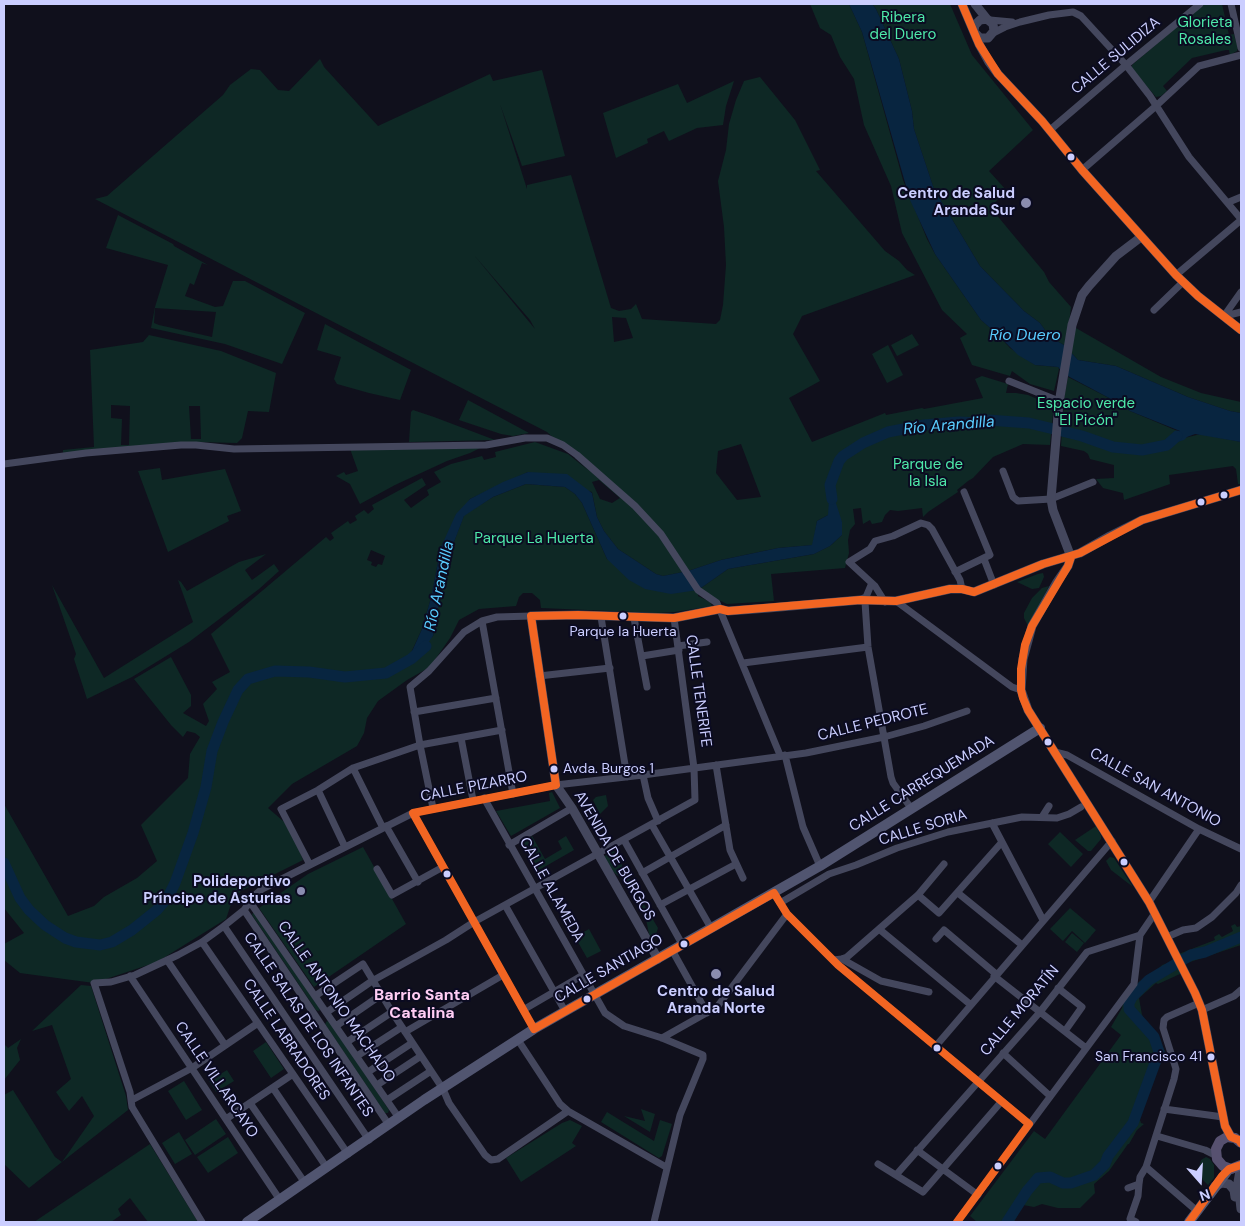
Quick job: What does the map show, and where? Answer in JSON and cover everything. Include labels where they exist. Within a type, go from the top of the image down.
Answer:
[{"type":"main road","name":"CALLE CARREQUEMADA","points":[[820,866],[1040,728]]},
{"type":"main road","name":"CALLE SANTIAGO","points":[[247,1222],[443,1089],[534,1030],[820,866]]},
{"type":"main road","points":[[1216,1184],[1218,1158],[1231,1140]]},
{"type":"main road","points":[[1218,1158],[1223,1166],[1236,1167]]},
{"type":"main road","points":[[1189,1222],[1216,1184],[1236,1167]]},
{"type":"street","points":[[962,4],[989,62],[994,68],[1050,130],[1139,235],[1179,278],[1241,330]]},
{"type":"street","points":[[975,4],[994,28],[990,53],[994,68]]},
{"type":"street","points":[[1071,4],[1073,12]]},
{"type":"street","name":"CALLE SULIDIZA","points":[[1050,130],[1200,4]]},
{"type":"street","points":[[1231,4],[1241,48]]},
{"type":"street","points":[[975,32],[984,39],[1005,27],[1020,22],[1073,12],[1086,19],[1126,65],[1190,157],[1229,202],[1241,219],[1179,278],[1154,310]]},
{"type":"street","points":[[975,32],[977,22],[988,20],[1020,22]]},
{"type":"street","points":[[1082,170],[1199,66],[1241,55]]},
{"type":"street","points":[[1229,202],[1241,198]]},
{"type":"street","points":[[1139,235],[1116,256],[1086,289],[1072,325],[1060,397],[1051,499],[1053,510],[1071,557],[1068,566],[1032,626],[1024,650],[1021,690],[1028,710],[1149,902],[1201,1006],[1225,1126],[1231,1140],[1204,1150]]},
{"type":"street","points":[[1224,316],[1241,292]]},
{"type":"street","points":[[1224,316],[1241,312]]},
{"type":"street","points":[[1009,381],[1060,397]]},
{"type":"street","points":[[4,464],[86,453],[181,445],[234,449],[486,445],[541,437],[563,445],[635,506],[659,531],[698,590],[718,603],[782,756],[803,827],[820,866]]},
{"type":"street","points":[[1003,471],[1015,500],[1022,502],[1051,499],[1093,482]]},
{"type":"street","points":[[433,808],[410,687],[429,671],[464,632],[482,621],[549,614],[674,618],[720,610],[728,611],[862,601],[896,601],[950,589],[966,590],[994,585],[1043,564],[1071,557],[1142,520],[1241,490]]},
{"type":"street","points":[[955,572],[990,556],[964,492]]},
{"type":"street","points":[[881,602],[875,586],[849,562],[870,549],[875,541],[893,536],[924,523],[932,530],[966,590]]},
{"type":"street","points":[[984,559],[994,585]]},
{"type":"street","points":[[862,601],[866,597],[871,584]]},
{"type":"street","points":[[908,611],[909,598]]},
{"type":"street","points":[[862,601],[868,647],[892,780],[911,808]]},
{"type":"street","points":[[896,601],[1012,687],[1021,690]]},
{"type":"street","name":"AVENIDA DE BURGOS","points":[[531,616],[556,784],[572,808],[658,959]]},
{"type":"street","points":[[601,617],[627,777]]},
{"type":"street","points":[[634,618],[647,687]]},
{"type":"street","name":"CALLE TENERIFE","points":[[655,823],[695,800],[694,768],[674,618]]},
{"type":"street","points":[[482,621],[513,794]]},
{"type":"street","points":[[642,656],[707,642]]},
{"type":"street","points":[[743,663],[868,647]]},
{"type":"street","points":[[539,676],[610,668]]},
{"type":"street","points":[[415,714],[497,700]]},
{"type":"street","name":"CALLE PEDROTE","points":[[782,756],[884,738],[967,712]]},
{"type":"street","points":[[310,865],[281,810],[353,768],[420,746],[502,730]]},
{"type":"street","points":[[461,738],[473,800]]},
{"type":"street","name":"CALLE SAN ANTONIO","points":[[1055,752],[1067,755],[1199,829],[1241,848]]},
{"type":"street","name":"CALLE PIZARRO","points":[[132,1100],[94,982],[111,982],[130,976],[202,942],[244,910],[254,896],[262,889],[413,813],[556,784],[644,775],[782,756]]},
{"type":"street","points":[[716,765],[730,850],[743,878]]},
{"type":"street","points":[[353,768],[384,827],[418,882]]},
{"type":"street","points":[[644,775],[655,823],[670,857],[711,928]]},
{"type":"street","points":[[318,790],[345,847]]},
{"type":"street","name":"CALLE ALAMEDA","points":[[484,798],[605,1014],[624,1026],[662,1038],[702,1055],[703,1058],[680,1115],[666,1167]]},
{"type":"street","points":[[1042,817],[1049,806]]},
{"type":"street","name":"CALLE SORIA","points":[[780,903],[828,874],[897,848],[948,832],[1022,817],[1057,818],[1081,807]]},
{"type":"street","points":[[510,844],[572,808]]},
{"type":"street","points":[[413,813],[534,1030]]},
{"type":"street","points":[[320,1022],[372,981],[446,940],[474,922],[655,823]]},
{"type":"street","points":[[992,823],[1043,920]]},
{"type":"street","points":[[642,873],[726,825]]},
{"type":"street","points":[[1149,902],[1199,829]]},
{"type":"street","points":[[624,840],[682,944]]},
{"type":"street","points":[[935,1047],[1112,841]]},
{"type":"street","points":[[918,896],[939,913],[1002,842]]},
{"type":"street","points":[[660,905],[736,864]]},
{"type":"street","points":[[842,960],[918,896],[944,864]]},
{"type":"street","points":[[377,869],[392,895],[443,867]]},
{"type":"street","points":[[1167,937],[1183,930],[1196,928],[1212,917],[1236,893],[1241,885]]},
{"type":"street","points":[[774,893],[787,914],[833,960],[1029,1124]]},
{"type":"street","points":[[958,893],[1022,945]]},
{"type":"street","name":"CALLE ANTONIO MACHADO","points":[[250,902],[387,1100],[394,1122]]},
{"type":"street","points":[[505,905],[565,1011]]},
{"type":"street","name":"CALLE ANTONIO MACHADO","points":[[244,910],[320,1022],[394,1122]]},
{"type":"street","points":[[958,1219],[978,1195],[1134,984],[1140,935],[1155,913]]},
{"type":"street","points":[[662,1038],[707,1013],[719,1004],[787,914]]},
{"type":"street","name":"CALLE SALAS DE LOS INFANTES","points":[[224,926],[369,1140]]},
{"type":"street","points":[[879,929],[971,1005]]},
{"type":"street","points":[[936,938],[944,930],[995,975],[1086,1048]]},
{"type":"street","name":"CALLE MORATÍN","points":[[896,1175],[1040,1012],[1087,952],[1140,935]]},
{"type":"street","name":"CALLE LABRADORES","points":[[202,942],[348,1154]]},
{"type":"street","points":[[672,950],[707,1013]]},
{"type":"street","points":[[167,960],[226,1045]]},
{"type":"street","points":[[833,960],[842,960],[881,980],[929,992]]},
{"type":"street","points":[[315,996],[363,964],[372,981],[443,1089],[449,1103],[485,1155],[491,1160],[498,1159],[568,1111]]},
{"type":"street","points":[[356,1056],[503,975]]},
{"type":"street","points":[[523,1010],[583,975]]},
{"type":"street","name":"CALLE VILLARCAYO","points":[[130,976],[280,1200]]},
{"type":"street","points":[[1058,988],[1082,1007],[1065,1031]]},
{"type":"street","points":[[1133,1220],[1140,1177],[1146,1167],[1176,1070],[1163,1028],[1164,1020],[1167,1017],[1234,996],[1241,990]]},
{"type":"street","points":[[336,1026],[381,995]]},
{"type":"street","points":[[347,1042],[392,1012]]},
{"type":"street","points":[[202,1222],[132,1106],[132,1100],[192,1068],[258,1023]]},
{"type":"street","points":[[518,1040],[560,1104],[568,1111],[666,1167],[654,1222]]},
{"type":"street","points":[[368,1072],[412,1043]]},
{"type":"street","points":[[1003,1053],[1050,1096]]},
{"type":"street","points":[[377,1085],[421,1056]]},
{"type":"street","points":[[387,1100],[431,1071]]},
{"type":"street","points":[[226,1119],[293,1074]]},
{"type":"street","points":[[273,1088],[327,1168]]},
{"type":"street","points":[[878,1164],[923,1194],[942,1168],[1001,1102]]},
{"type":"street","points":[[250,1103],[304,1183]]},
{"type":"street","points":[[1164,1109],[1223,1116]]},
{"type":"street","points":[[1156,1136],[1204,1150],[1218,1158]]},
{"type":"street","points":[[918,1150],[978,1195]]},
{"type":"street","points":[[1146,1167],[1197,1211]]},
{"type":"street","points":[[1236,1167],[1241,1209]]},
{"type":"street","points":[[1128,1188],[1139,1184]]},
{"type":"street","points":[[1216,1184],[1229,1184],[1234,1190],[1241,1209]]},
{"type":"green space","points":[[810,4],[849,4],[862,32],[903,180],[927,239],[935,254],[981,320],[1010,348],[1035,365],[1058,367],[1054,391],[1030,384],[1012,371],[1010,376],[972,365],[960,338],[967,334],[942,310],[902,233],[891,186],[864,125],[854,79],[840,57],[831,35],[820,28]]},
{"type":"green space","name":"Ribera del Duero","points":[[872,4],[950,4],[972,55],[1033,130],[989,171],[1007,191],[990,207],[1071,307],[1069,324],[1161,377],[1201,393],[1241,402],[1241,413],[1188,397],[1116,366],[1078,360],[1064,345],[1050,337],[1040,323],[1024,311],[980,266],[934,189],[914,129],[912,111],[899,59]]},
{"type":"green space","name":"Glorieta Rosales","points":[[1204,4],[1222,4],[1229,35],[1234,34],[1238,48],[1237,51],[1230,55],[1229,50],[1226,50],[1192,58],[1163,86],[1167,91],[1161,96],[1156,97],[1132,69],[1132,65]]},
{"type":"green space","points":[[320,59],[324,67],[378,126],[490,74],[493,81],[542,70],[565,156],[522,166],[500,104],[527,189],[527,185],[571,175],[611,308],[619,311],[631,309],[636,304],[642,319],[716,324],[720,320],[723,305],[726,265],[724,227],[718,181],[726,150],[729,124],[736,100],[744,81],[760,77],[795,120],[820,170],[816,171],[885,251],[915,275],[802,316],[793,334],[820,381],[789,398],[812,442],[885,413],[886,415],[983,398],[975,379],[982,376],[1008,384],[1006,393],[1028,395],[1049,404],[1053,413],[1050,445],[1023,444],[993,457],[973,478],[957,490],[958,492],[923,517],[922,508],[890,510],[882,522],[872,524],[870,520],[863,524],[861,508],[853,509],[855,524],[850,530],[848,540],[849,553],[845,568],[771,574],[774,601],[727,604],[698,590],[698,596],[710,602],[712,606],[657,613],[541,608],[540,600],[532,593],[523,593],[519,597],[516,606],[479,609],[459,620],[450,638],[430,667],[407,680],[378,701],[367,718],[364,733],[357,746],[292,784],[268,808],[290,827],[303,860],[241,891],[232,901],[226,919],[157,962],[94,983],[20,973],[4,960],[4,944],[24,933],[4,908],[4,804],[68,916],[94,906],[104,897],[137,878],[157,861],[141,825],[188,778],[190,754],[200,737],[195,733],[187,731],[183,737],[134,679],[171,657],[191,695],[191,706],[183,713],[206,726],[209,721],[203,704],[217,689],[212,682],[230,672],[211,634],[326,537],[330,541],[334,538],[331,533],[348,521],[350,524],[357,520],[355,516],[364,510],[368,514],[374,509],[372,505],[422,478],[426,485],[404,500],[411,508],[429,495],[427,490],[441,482],[434,472],[451,464],[482,456],[484,460],[496,457],[495,452],[535,442],[568,454],[589,471],[547,432],[95,199],[107,196],[223,95],[230,85],[251,69],[260,70],[278,90],[289,91]],"holes":[[[474,255],[530,320],[535,329]],[[612,317],[626,318],[633,338],[614,342]],[[741,444],[761,497],[737,500],[716,473],[718,451]],[[528,472],[592,492],[597,517],[604,531],[618,549],[656,574],[663,576],[688,571],[721,560],[778,548],[813,545],[817,521],[828,515],[842,522],[842,535],[830,546],[814,554],[728,569],[698,590],[607,559],[582,503],[575,494],[565,487],[526,484],[493,497],[464,515],[446,563],[433,636],[409,657],[422,629],[431,598],[441,547],[470,499]],[[599,480],[620,498],[612,503],[600,499],[592,482]],[[371,550],[385,556],[382,565],[378,564],[376,567],[371,565],[372,562],[367,560]]]},
{"type":"green space","points":[[734,81],[726,106],[723,125],[697,128],[669,141],[664,131],[647,139],[648,143],[616,158],[603,113],[678,84],[687,103]]},
{"type":"green space","points":[[118,215],[208,265],[202,263],[194,285],[190,283],[185,296],[215,307],[223,306],[233,281],[245,281],[305,313],[282,364],[225,344],[151,328],[155,307],[168,265],[106,248]],"holes":[[[155,308],[216,312],[212,337],[154,323]]]},
{"type":"green space","points":[[325,324],[411,370],[400,400],[337,384],[334,379],[341,357],[317,350]]},
{"type":"green space","points":[[912,334],[919,345],[897,356],[891,345]]},
{"type":"green space","points":[[149,335],[221,351],[276,373],[269,412],[248,411],[242,438],[237,443],[197,442],[63,453],[63,450],[94,447],[90,350],[143,342]],"holes":[[[111,405],[130,406],[129,445],[121,445],[122,419],[111,418]],[[189,406],[200,406],[201,439],[191,439]]]},
{"type":"green space","points":[[888,345],[903,375],[887,383],[872,354]]},
{"type":"green space","name":"Espacio verde \"El Picón\"","points":[[1068,377],[1130,411],[1180,432],[1167,442],[1201,434],[1241,442],[1241,484],[1238,484],[1236,469],[1233,466],[1169,475],[1170,484],[1124,500],[1123,493],[1103,488],[1096,479],[1114,478],[1114,465],[1090,459],[1084,451],[1061,446],[1064,399]]},
{"type":"green space","points":[[468,400],[529,433],[513,436],[501,434],[459,420]]},
{"type":"green space","points":[[413,410],[495,440],[409,442],[411,412]]},
{"type":"green space","points":[[486,445],[395,485],[360,504],[350,484],[336,476],[344,472],[346,475],[358,471],[349,446]]},
{"type":"green space","points":[[160,468],[162,480],[225,469],[241,511],[227,516],[229,521],[168,552],[138,471]]},
{"type":"green space","points":[[266,554],[245,570],[252,580],[274,564],[279,571],[259,589],[189,642],[132,677],[87,699],[74,659],[76,654],[52,585],[104,678],[193,622],[178,580],[187,591],[239,562]]},
{"type":"green space","points":[[1043,573],[1044,577],[1039,588],[1032,589],[1017,582],[1038,574]]},
{"type":"green space","points":[[1049,586],[1029,625],[1027,624],[1024,613],[1032,598],[1042,588]]},
{"type":"green space","points":[[552,792],[560,808],[511,836],[496,811],[550,801],[549,793]]},
{"type":"green space","points":[[606,795],[608,806],[600,814],[593,800],[596,797]]},
{"type":"green space","points":[[1096,826],[1101,839],[1091,851],[1088,851],[1075,840]]},
{"type":"green space","points":[[1060,832],[1083,854],[1071,867],[1048,844]]},
{"type":"green space","points":[[532,836],[545,859],[562,849],[558,841],[566,836],[574,850],[539,870],[523,842]]},
{"type":"green space","points":[[363,847],[406,924],[314,987],[259,908],[308,874]]},
{"type":"green space","points":[[614,851],[640,897],[636,899],[622,879],[611,870],[603,857]]},
{"type":"green space","points":[[1110,857],[1114,858],[1133,887],[1111,870],[1106,861]]},
{"type":"green space","points":[[642,901],[658,928],[655,937],[650,939],[646,919],[638,904]]},
{"type":"green space","points":[[1070,908],[1096,930],[1085,943],[1072,931],[1063,941],[1050,929]]},
{"type":"green space","points":[[255,913],[320,1009],[319,1011],[316,1010],[252,915]]},
{"type":"green space","points":[[1235,924],[1237,927],[1241,926],[1241,945],[1181,965],[1180,974],[1158,984],[1156,983],[1139,998],[1142,1015],[1165,1051],[1139,1117],[1141,1123],[1144,1124],[1137,1130],[1109,1171],[1094,1184],[1095,1193],[1080,1208],[1058,1208],[1042,1204],[1034,1207],[1023,1205],[1014,1222],[977,1222],[970,1216],[1034,1131],[1045,1139],[1121,1035],[1111,1027],[1122,1008],[1124,997],[1140,981],[1155,973],[1162,965],[1171,962],[1176,955],[1215,940],[1214,937],[1219,934],[1222,937],[1233,931],[1231,926]]},
{"type":"green space","points":[[589,929],[601,951],[587,958],[575,937]]},
{"type":"green space","points":[[1072,933],[1084,943],[1077,952],[1065,942]]},
{"type":"green space","points":[[81,985],[91,986],[126,1096],[128,1110],[62,1162],[94,1116],[82,1096],[69,1111],[56,1092],[71,1079],[52,1025],[32,1031]]},
{"type":"green space","points":[[327,1021],[330,1022],[389,1110],[388,1113],[385,1113],[325,1024]]},
{"type":"green space","points":[[21,1039],[17,1048],[20,1060],[4,1080],[4,1044],[8,1048]]},
{"type":"green space","points":[[266,1042],[284,1069],[271,1078],[253,1051]]},
{"type":"green space","points":[[227,1070],[234,1081],[216,1092],[209,1081]]},
{"type":"green space","points":[[184,1081],[202,1110],[186,1120],[168,1091]]},
{"type":"green space","points":[[13,1090],[55,1157],[62,1162],[29,1188],[4,1164],[4,1095]]},
{"type":"green space","points":[[641,1109],[655,1114],[650,1132],[624,1116],[645,1121]]},
{"type":"green space","points":[[607,1112],[654,1141],[660,1120],[672,1124],[662,1156],[659,1158],[601,1122]]},
{"type":"green space","points":[[216,1119],[226,1134],[195,1155],[185,1140]]},
{"type":"green space","points":[[570,1120],[582,1126],[572,1143],[576,1146],[521,1182],[506,1158],[562,1123]]},
{"type":"green space","points":[[179,1132],[192,1154],[175,1164],[162,1143]]},
{"type":"green space","points":[[228,1137],[238,1153],[208,1173],[197,1157]]},
{"type":"green space","points":[[150,1144],[198,1222],[148,1222],[130,1198],[118,1209],[121,1215],[111,1222],[34,1222]]},
{"type":"green space","points":[[1206,1157],[1214,1165],[1214,1178],[1208,1185],[1197,1174],[1201,1160]]},
{"type":"water","name":"Río Duero","points":[[849,4],[872,4],[876,9],[899,59],[912,111],[914,129],[934,189],[980,266],[1024,311],[1040,323],[1050,337],[1064,345],[1078,360],[1116,366],[1188,397],[1241,413],[1241,442],[1195,434],[1184,440],[1167,445],[1180,431],[1130,411],[1064,374],[1058,367],[1035,365],[1018,355],[981,320],[935,254],[910,200],[862,32]]},
{"type":"water","name":"Río Arandilla","points":[[528,472],[567,474],[592,493],[597,517],[604,531],[618,549],[656,574],[663,576],[688,571],[721,560],[778,548],[812,545],[817,521],[828,515],[832,479],[835,500],[842,522],[842,535],[830,546],[814,554],[728,569],[698,590],[671,594],[645,589],[629,580],[607,559],[582,503],[575,494],[565,487],[526,484],[493,497],[464,516],[446,563],[433,636],[422,651],[411,659],[409,658],[422,629],[431,598],[441,547],[456,514],[470,499]]},
{"type":"waterway","name":"Río Arandilla","points":[[832,499],[830,485],[839,461],[843,456],[863,443],[888,432],[924,425],[959,422],[979,423],[988,420],[1029,423],[1082,436],[1113,447],[1142,450],[1167,445],[1177,436]]},
{"type":"waterway","name":"Río Arandilla","points":[[4,863],[20,898],[29,910],[45,925],[65,938],[76,942],[100,945],[112,942],[132,930],[157,910],[168,897],[193,833],[206,787],[212,751],[238,690],[248,679],[275,671],[309,672],[345,677],[386,673],[411,659],[426,646]]},
{"type":"waterway","points":[[1007,1222],[1027,1191],[1038,1178],[1050,1177],[1063,1183],[1071,1183],[1094,1175],[1105,1164],[1108,1156],[1133,1123],[1159,1052],[1154,1037],[1129,1009],[1132,997],[1149,980],[1191,955],[1205,952],[1241,937]]},
{"type":"transit line","points":[[962,4],[979,44],[998,74],[1042,121],[1082,170],[1176,275],[1198,296],[1241,330]]},
{"type":"transit line","points":[[957,1222],[1029,1124],[838,965],[787,914],[774,893],[534,1029],[413,813],[556,785],[531,616],[578,615],[674,618],[720,609],[728,611],[860,600],[896,601],[950,589],[974,592],[1043,564],[1080,553],[1142,520],[1241,490]]},
{"type":"transit line","points":[[1071,557],[1068,566],[1032,626],[1025,645],[1021,669],[1023,698],[1028,710],[1149,902],[1195,993],[1202,1010],[1225,1126],[1231,1137],[1239,1140],[1241,1143]]},
{"type":"transit line","points":[[1189,1222],[1222,1176],[1229,1169],[1241,1165]]},
{"type":"place","name":"Centro de Salud Aranda Sur","points":[[1026,203]]},
{"type":"place","name":"Parque la Huerta","points":[[623,616]]},
{"type":"place","name":"Avda. Burgos 1","points":[[554,769]]},
{"type":"place","name":"Polideportivo Príncipe de Asturias","points":[[301,891]]},
{"type":"place","name":"Centro de Salud Aranda Norte","points":[[716,974]]},
{"type":"place","name":"San Francisco 41","points":[[1211,1057]]},
{"type":"district","name":"Barrio Santa Catalina","points":[[422,1005]]},
{"type":"park label","name":"Parque de la Isla","points":[[928,474]]},
{"type":"park label","name":"Parque La Huerta","points":[[534,539]]}]
